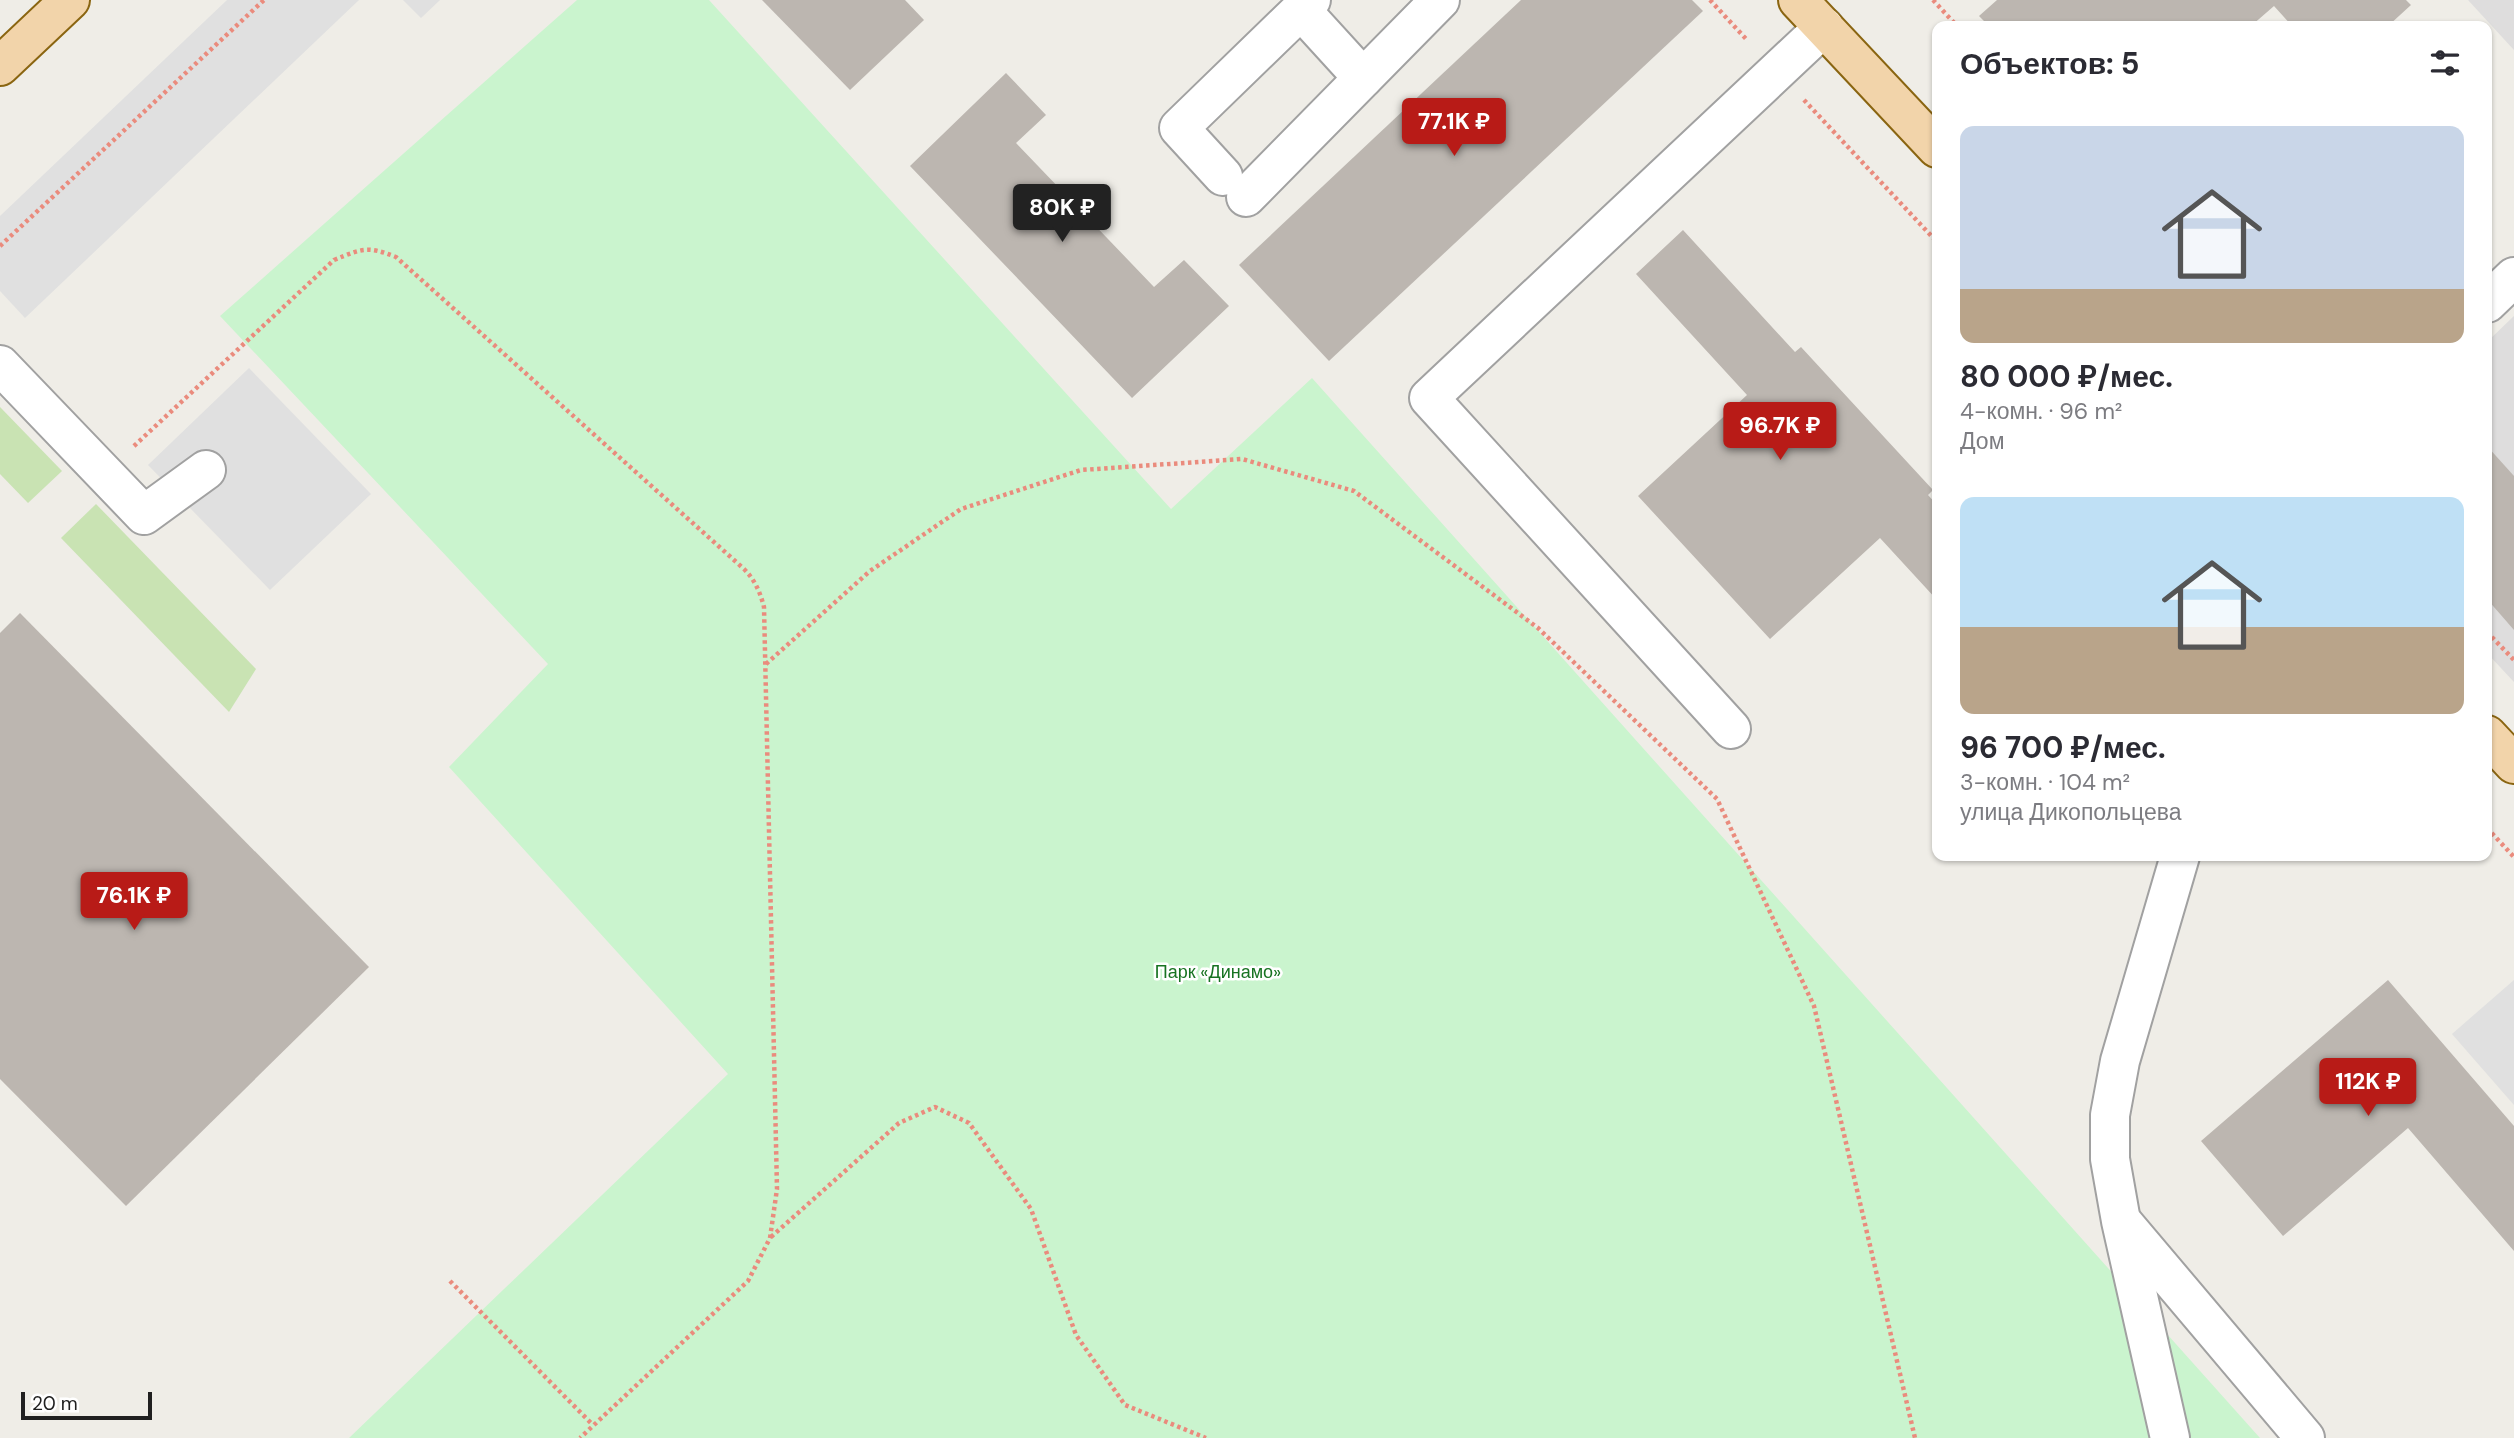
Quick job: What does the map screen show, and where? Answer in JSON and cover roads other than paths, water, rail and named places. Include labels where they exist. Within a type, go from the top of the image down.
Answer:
[{"type":"main road","points":[[0,66],[71,0]]},
{"type":"main road","points":[[1811,14],[1932,143]]},
{"type":"main road","points":[[2492,740],[2514,764]]},
{"type":"street","points":[[1363,78],[1306,5],[1180,128],[1234,186],[1363,78],[1440,0]]},
{"type":"street","points":[[1731,729],[1429,398],[1777,72],[1811,14]]},
{"type":"street","points":[[2492,298],[2514,277]]},
{"type":"street","points":[[0,365],[144,515],[206,470]]},
{"type":"street","points":[[2170,1438],[2121,1221],[2110,1159],[2110,1115],[2120,1061],[2179,861]]},
{"type":"street","points":[[2121,1221],[2305,1438]]},
{"type":"park label","name":"Парк «Динамо»","points":[[1218,972]]}]
